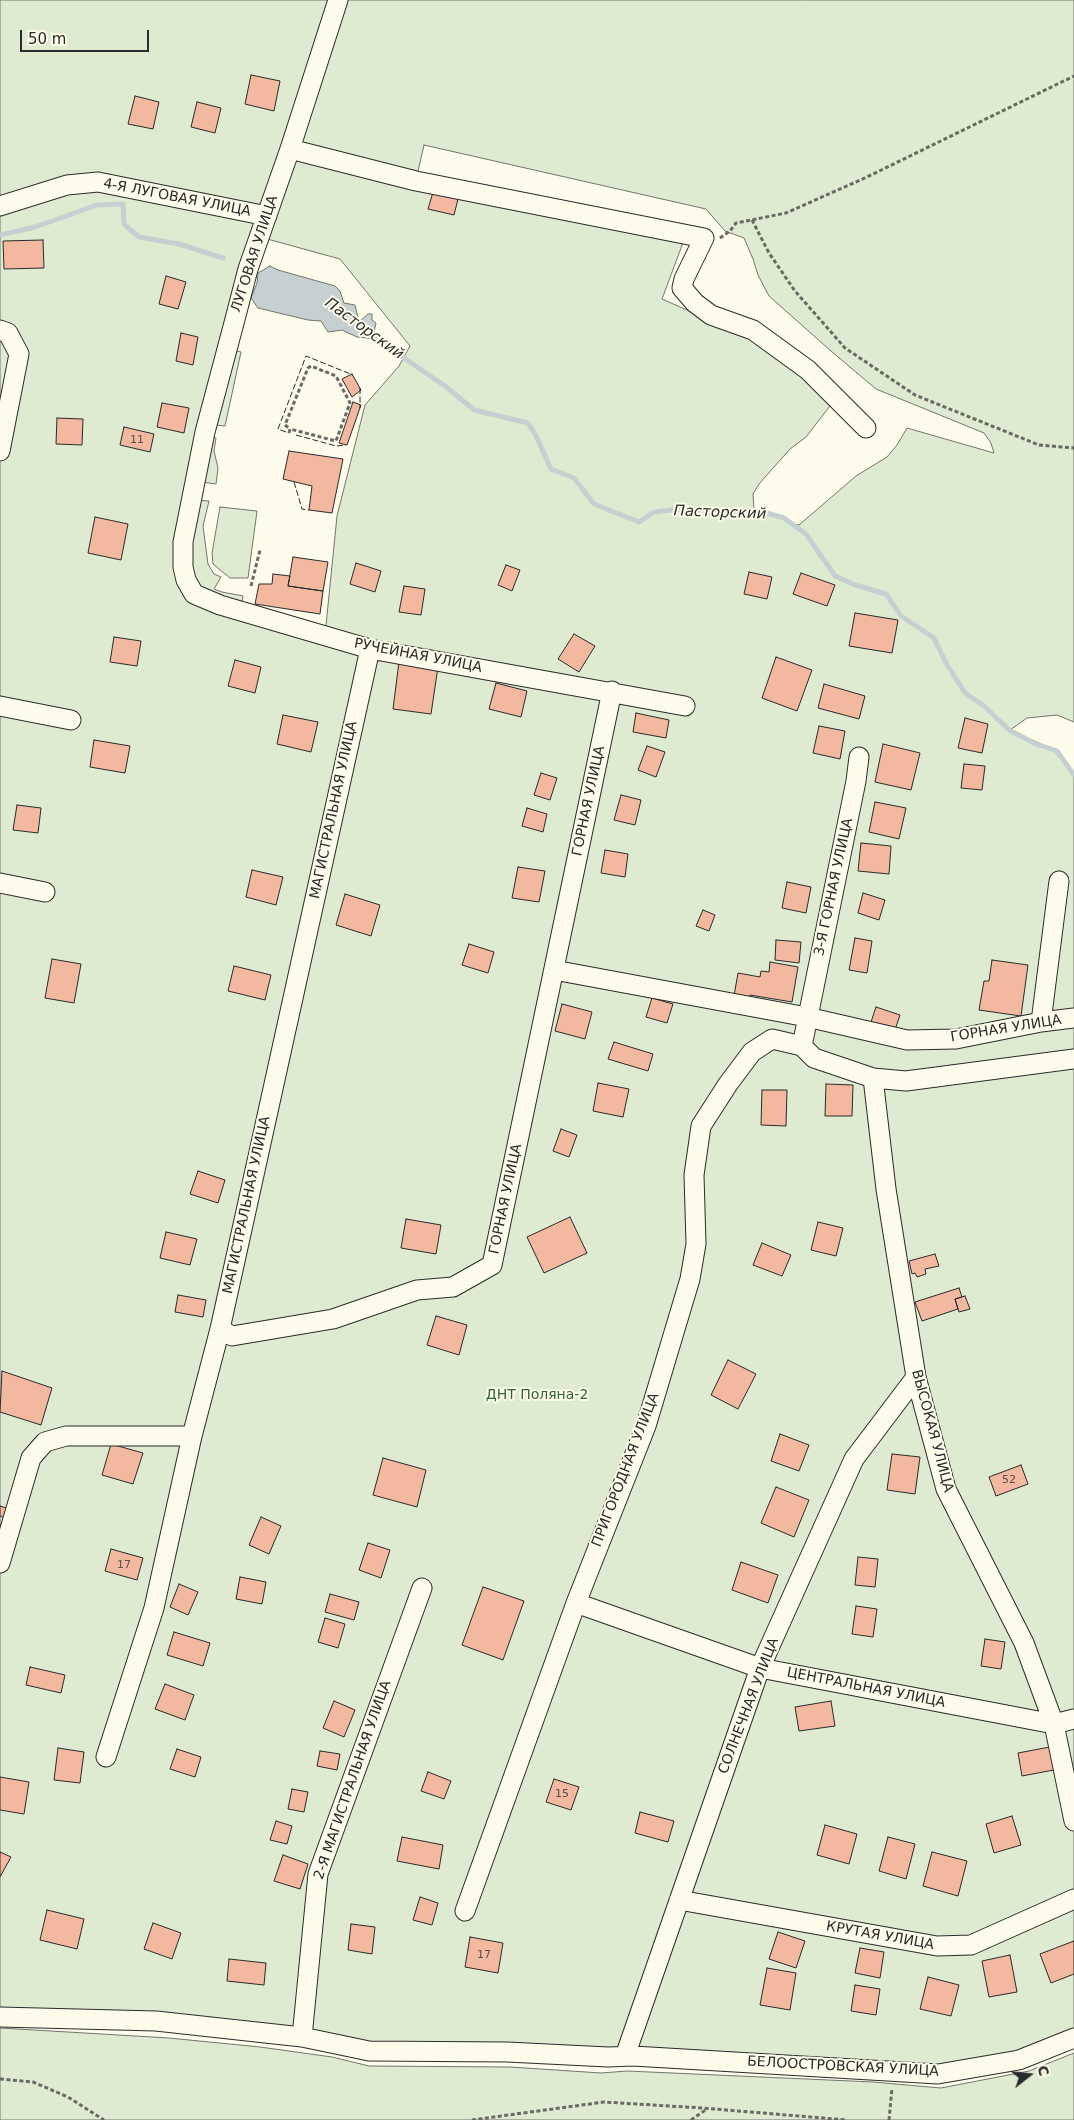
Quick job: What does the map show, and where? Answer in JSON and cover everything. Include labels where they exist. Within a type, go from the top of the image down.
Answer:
[{"type":"street","name":"ЛУГОВАЯ УЛИЦА","points":[[183,542],[206,429],[248,269],[290,149],[338,0]]},
{"type":"street","points":[[290,149],[416,181],[704,238],[684,279],[682,288],[695,304],[711,315],[753,330],[808,370],[866,428]]},
{"type":"street","name":"4-Я ЛУГОВАЯ УЛИЦА","points":[[0,206],[66,185],[98,182],[267,216]]},
{"type":"street","points":[[0,330],[8,333],[19,354],[0,451]]},
{"type":"street","name":"РУЧЕЙНАЯ УЛИЦА","points":[[183,542],[182,567],[186,580],[194,594],[220,605],[370,649],[612,691],[685,706]]},
{"type":"street","name":"МАГИСТРАЛЬНАЯ УЛИЦА","points":[[106,1757],[154,1608],[192,1436],[220,1328],[370,649]]},
{"type":"street","name":"ГОРНАЯ УЛИЦА","points":[[220,1328],[232,1336],[333,1319],[417,1290],[453,1287],[492,1265],[612,691]]},
{"type":"street","points":[[0,706],[72,720]]},
{"type":"street","name":"3-Я ГОРНАЯ УЛИЦА","points":[[802,1046],[856,781],[859,757]]},
{"type":"street","points":[[1041,1022],[1060,881]]},
{"type":"street","points":[[0,883],[44,892]]},
{"type":"street","name":"ГОРНАЯ УЛИЦА","points":[[554,970],[807,1018],[907,1040],[956,1038],[1041,1022],[1074,1018]]},
{"type":"street","name":"ПРИГОРОДНАЯ УЛИЦА","points":[[465,1911],[576,1603],[646,1426],[690,1279],[696,1244],[694,1175],[701,1126],[728,1084],[752,1052],[772,1039],[802,1046]]},
{"type":"street","points":[[802,1046],[814,1058],[872,1078],[906,1081],[1074,1059]]},
{"type":"street","name":"ВЫСОКАЯ УЛИЦА","points":[[872,1078],[886,1189],[916,1377],[946,1489],[1024,1643],[1054,1724],[1074,1821]]},
{"type":"street","name":"СОЛНЕЧНАЯ УЛИЦА","points":[[617,2057],[679,1900],[760,1668],[854,1459],[916,1377]]},
{"type":"street","points":[[0,1563],[31,1458],[45,1442],[66,1436],[192,1436]]},
{"type":"street","name":"2-Я МАГИСТРАЛЬНАЯ УЛИЦА","points":[[302,2036],[318,1874],[422,1588]]},
{"type":"street","name":"ЦЕНТРАЛЬНАЯ УЛИЦА","points":[[576,1603],[760,1668],[1054,1724],[1074,1719]]},
{"type":"street","name":"КРУТАЯ УЛИЦА","points":[[679,1900],[937,1946],[971,1945],[1074,1899]]},
{"type":"street","name":"БЕЛООСТРОВСКАЯ УЛИЦА","points":[[0,2017],[154,2021],[302,2036],[369,2051],[507,2052],[938,2074],[1019,2060],[1074,2038]]},
{"type":"path","points":[[704,238],[716,241],[730,231],[736,223],[786,213],[867,177],[1074,76]]},
{"type":"path","points":[[752,220],[769,253],[795,292],[845,348],[914,395],[1039,445],[1074,448]]},
{"type":"path","points":[[312,366],[336,376],[350,403],[336,441],[290,431],[285,425],[308,368],[312,366]]},
{"type":"path","points":[[251,586],[260,550]]},
{"type":"path","points":[[889,2120],[894,2072]]},
{"type":"path","points":[[0,2079],[33,2082],[68,2097],[104,2120]]},
{"type":"path","points":[[472,2120],[604,2102],[707,2108],[847,2120]]},
{"type":"path","points":[[691,2120],[707,2108]]},
{"type":"green space","name":"ДНТ Поляна-2","points":[[0,0],[1074,0],[1074,722],[1057,715],[1027,718],[1010,730],[1057,751],[1074,774],[1074,2038],[938,2074],[601,2057],[0,2017]],"holes":[[[424,145],[706,209],[725,231],[744,238],[758,275],[769,296],[831,351],[876,389],[984,433],[991,443],[994,453],[907,428],[887,457],[856,476],[799,525],[784,518],[754,509],[753,494],[759,484],[790,449],[806,437],[833,402],[755,340],[662,299],[684,240],[416,180]],[[260,237],[340,259],[410,346],[399,366],[365,405],[337,516],[325,635],[241,613],[243,596],[214,589],[221,577],[214,574],[208,564],[203,526],[209,501],[191,500],[195,481],[216,484],[218,468],[214,451],[216,438],[203,436],[205,424],[225,426],[241,352],[226,348]]]},
{"type":"green space","points":[[220,507],[257,511],[248,578],[230,578],[213,564],[212,553]]},
{"type":"green space","points":[[0,2028],[169,2038],[260,2047],[332,2057],[369,2066],[510,2067],[601,2073],[627,2071],[873,2082],[941,2088],[1029,2071],[1074,2053],[1074,2120],[0,2120]]},
{"type":"water","points":[[270,266],[335,286],[340,291],[344,303],[355,305],[359,322],[368,314],[372,314],[372,320],[376,323],[374,332],[382,339],[377,342],[368,338],[357,337],[342,330],[328,332],[321,321],[308,320],[258,308],[251,298],[257,283],[258,273]]},
{"type":"building","points":[[251,75],[280,81],[274,111],[245,104]]},
{"type":"building","points":[[135,96],[159,102],[153,129],[128,124]]},
{"type":"building","points":[[197,102],[221,108],[215,133],[191,127]]},
{"type":"building","points":[[433,192],[458,199],[454,215],[428,209]]},
{"type":"building","points":[[43,240],[44,268],[4,269],[3,241]]},
{"type":"building","points":[[166,276],[186,282],[178,309],[159,304]]},
{"type":"building","points":[[181,333],[198,337],[193,365],[176,361]]},
{"type":"building","points":[[352,374],[361,390],[352,397],[342,379]]},
{"type":"building","points":[[353,402],[361,405],[347,445],[339,443]]},
{"type":"building","points":[[162,403],[189,408],[184,433],[157,427]]},
{"type":"building","points":[[57,418],[83,419],[82,445],[56,444]]},
{"type":"building","points":[[124,427],[154,434],[150,452],[120,445]]},
{"type":"building","points":[[289,451],[343,459],[332,513],[309,510],[312,486],[283,479]]},
{"type":"building","points":[[95,517],[128,524],[121,560],[88,553]]},
{"type":"building","points":[[293,557],[328,562],[323,591],[288,586]]},
{"type":"building","points":[[356,563],[381,571],[375,592],[350,584]]},
{"type":"building","points":[[506,565],[520,570],[512,591],[498,585]]},
{"type":"building","points":[[749,572],[772,577],[767,599],[744,594]]},
{"type":"building","points":[[801,573],[835,585],[827,606],[793,594]]},
{"type":"building","points":[[273,574],[290,576],[288,586],[323,591],[320,614],[255,604],[259,584],[272,584]]},
{"type":"building","points":[[404,586],[425,589],[421,615],[399,612]]},
{"type":"building","points":[[855,613],[898,620],[892,653],[849,646]]},
{"type":"building","points":[[574,634],[595,646],[579,672],[558,659]]},
{"type":"building","points":[[114,637],[141,641],[137,666],[110,662]]},
{"type":"building","points":[[776,657],[812,670],[797,711],[762,698]]},
{"type":"building","points":[[235,660],[261,667],[255,693],[228,686]]},
{"type":"building","points":[[399,662],[438,667],[431,714],[393,709]]},
{"type":"building","points":[[496,683],[527,691],[521,717],[489,709]]},
{"type":"building","points":[[824,684],[865,696],[859,719],[818,708]]},
{"type":"building","points":[[636,713],[669,720],[666,738],[633,732]]},
{"type":"building","points":[[283,715],[318,722],[311,752],[277,744]]},
{"type":"building","points":[[965,718],[988,724],[982,753],[958,748]]},
{"type":"building","points":[[819,726],[845,731],[840,759],[813,753]]},
{"type":"building","points":[[94,740],[130,746],[125,773],[90,767]]},
{"type":"building","points":[[883,744],[920,753],[911,790],[875,782]]},
{"type":"building","points":[[647,746],[665,752],[656,777],[638,770]]},
{"type":"building","points":[[964,764],[985,766],[982,790],[961,788]]},
{"type":"building","points":[[541,773],[557,778],[550,800],[534,795]]},
{"type":"building","points":[[621,795],[641,800],[635,825],[614,820]]},
{"type":"building","points":[[875,802],[906,808],[899,839],[869,832]]},
{"type":"building","points":[[17,805],[41,808],[38,833],[13,830]]},
{"type":"building","points":[[527,808],[547,814],[543,832],[522,826]]},
{"type":"building","points":[[861,843],[891,846],[889,874],[858,871]]},
{"type":"building","points":[[605,850],[628,854],[625,877],[601,873]]},
{"type":"building","points":[[518,867],[545,871],[539,902],[512,898]]},
{"type":"building","points":[[252,870],[283,877],[276,905],[246,897]]},
{"type":"building","points":[[787,882],[811,887],[806,913],[782,908]]},
{"type":"building","points":[[863,893],[885,900],[879,920],[858,913]]},
{"type":"building","points":[[345,894],[380,905],[371,936],[336,925]]},
{"type":"building","points":[[703,910],[715,915],[709,931],[696,926]]},
{"type":"building","points":[[855,938],[872,941],[867,973],[849,970]]},
{"type":"building","points":[[776,940],[801,942],[799,963],[775,960]]},
{"type":"building","points":[[469,944],[494,952],[488,973],[462,965]]},
{"type":"building","points":[[52,959],[81,964],[74,1003],[45,998]]},
{"type":"building","points":[[992,960],[1028,965],[1021,1016],[979,1010],[984,981],[989,981]]},
{"type":"building","points":[[770,962],[798,967],[792,1002],[750,995],[749,999],[734,996],[738,973],[760,977],[761,971],[769,972]]},
{"type":"building","points":[[234,966],[271,975],[265,1000],[228,991]]},
{"type":"building","points":[[652,998],[673,1004],[667,1023],[646,1017]]},
{"type":"building","points":[[562,1004],[592,1012],[585,1039],[555,1031]]},
{"type":"building","points":[[876,1007],[900,1015],[894,1033],[870,1025]]},
{"type":"building","points":[[614,1042],[653,1054],[648,1071],[608,1059]]},
{"type":"building","points":[[598,1083],[629,1089],[623,1117],[593,1111]]},
{"type":"building","points":[[826,1084],[853,1085],[852,1116],[825,1116]]},
{"type":"building","points":[[762,1090],[787,1090],[786,1126],[761,1125]]},
{"type":"building","points":[[561,1129],[577,1135],[569,1157],[553,1151]]},
{"type":"building","points":[[198,1171],[225,1180],[218,1203],[190,1194]]},
{"type":"building","points":[[570,1217],[587,1253],[544,1273],[527,1237]]},
{"type":"building","points":[[406,1219],[441,1225],[436,1254],[401,1248]]},
{"type":"building","points":[[818,1222],[843,1228],[836,1256],[811,1250]]},
{"type":"building","points":[[166,1232],[197,1239],[190,1265],[160,1258]]},
{"type":"building","points":[[762,1243],[791,1255],[782,1276],[753,1265]]},
{"type":"building","points":[[935,1254],[939,1266],[925,1269],[926,1274],[917,1277],[915,1273],[912,1274],[909,1261]]},
{"type":"building","points":[[959,1288],[962,1297],[955,1299],[958,1309],[922,1321],[915,1302]]},
{"type":"building","points":[[178,1295],[206,1300],[203,1317],[175,1312]]},
{"type":"building","points":[[965,1296],[970,1309],[959,1312],[955,1299]]},
{"type":"building","points":[[436,1316],[467,1325],[459,1355],[427,1345]]},
{"type":"building","points":[[728,1360],[756,1374],[738,1409],[711,1395]]},
{"type":"building","points":[[2,1371],[52,1388],[41,1425],[0,1412]]},
{"type":"building","points":[[780,1434],[809,1445],[799,1471],[771,1461]]},
{"type":"building","points":[[111,1444],[143,1453],[133,1484],[102,1475]]},
{"type":"building","points":[[892,1454],[920,1457],[915,1494],[887,1490]]},
{"type":"building","points":[[383,1458],[426,1470],[417,1507],[373,1495]]},
{"type":"building","points":[[1021,1465],[1028,1484],[996,1496],[989,1477]]},
{"type":"building","points":[[776,1487],[809,1500],[794,1537],[761,1523]]},
{"type":"building","points":[[0,1506],[19,1512],[0,1534],[0,1525],[5,1526],[7,1519],[0,1516]]},
{"type":"building","points":[[261,1517],[281,1526],[269,1554],[249,1545]]},
{"type":"building","points":[[368,1543],[390,1550],[381,1578],[359,1570]]},
{"type":"building","points":[[111,1549],[143,1558],[137,1580],[105,1571]]},
{"type":"building","points":[[858,1557],[878,1559],[875,1587],[855,1585]]},
{"type":"building","points":[[741,1562],[778,1575],[768,1603],[732,1590]]},
{"type":"building","points":[[240,1577],[266,1582],[262,1604],[236,1599]]},
{"type":"building","points":[[179,1584],[198,1592],[188,1615],[170,1607]]},
{"type":"building","points":[[483,1587],[524,1601],[503,1660],[462,1645]]},
{"type":"building","points":[[330,1594],[359,1602],[354,1620],[325,1612]]},
{"type":"building","points":[[856,1606],[877,1609],[873,1637],[852,1634]]},
{"type":"building","points":[[325,1618],[345,1624],[338,1648],[318,1642]]},
{"type":"building","points":[[174,1632],[210,1643],[203,1666],[167,1655]]},
{"type":"building","points":[[985,1639],[1005,1642],[1001,1669],[981,1666]]},
{"type":"building","points":[[30,1667],[65,1675],[61,1693],[26,1685]]},
{"type":"building","points":[[165,1684],[194,1695],[185,1720],[155,1709]]},
{"type":"building","points":[[334,1701],[355,1710],[344,1737],[323,1728]]},
{"type":"building","points":[[831,1701],[835,1726],[799,1731],[795,1707]]},
{"type":"building","points":[[1055,1746],[1059,1769],[1022,1776],[1018,1753]]},
{"type":"building","points":[[58,1748],[84,1752],[80,1783],[54,1780]]},
{"type":"building","points":[[177,1749],[201,1757],[195,1777],[170,1769]]},
{"type":"building","points":[[320,1751],[340,1754],[337,1770],[317,1766]]},
{"type":"building","points":[[428,1772],[451,1781],[444,1799],[421,1791]]},
{"type":"building","points":[[0,1777],[29,1782],[24,1814],[0,1810]]},
{"type":"building","points":[[554,1779],[579,1787],[571,1810],[546,1802]]},
{"type":"building","points":[[292,1789],[308,1792],[304,1812],[288,1809]]},
{"type":"building","points":[[640,1812],[674,1821],[668,1842],[635,1833]]},
{"type":"building","points":[[1012,1816],[1021,1845],[994,1853],[986,1824]]},
{"type":"building","points":[[276,1821],[292,1826],[287,1844],[270,1840]]},
{"type":"building","points":[[825,1825],[857,1834],[849,1864],[817,1855]]},
{"type":"building","points":[[402,1837],[443,1845],[439,1869],[397,1861]]},
{"type":"building","points":[[888,1837],[915,1844],[906,1879],[879,1871]]},
{"type":"building","points":[[0,1852],[11,1857],[0,1877]]},
{"type":"building","points":[[932,1852],[967,1861],[958,1896],[923,1886]]},
{"type":"building","points":[[283,1855],[308,1864],[300,1889],[274,1881]]},
{"type":"building","points":[[420,1897],[438,1903],[432,1925],[413,1920]]},
{"type":"building","points":[[47,1910],[84,1919],[77,1949],[40,1940]]},
{"type":"building","points":[[153,1923],[181,1933],[172,1959],[144,1949]]},
{"type":"building","points":[[351,1924],[375,1927],[372,1954],[348,1950]]},
{"type":"building","points":[[778,1932],[805,1941],[796,1968],[769,1959]]},
{"type":"building","points":[[470,1937],[503,1943],[498,1973],[465,1967]]},
{"type":"building","points":[[1074,1941],[1074,1974],[1051,1983],[1040,1954]]},
{"type":"building","points":[[860,1948],[884,1952],[880,1978],[855,1973]]},
{"type":"building","points":[[1010,1955],[1017,1992],[989,1997],[982,1961]]},
{"type":"building","points":[[229,1959],[266,1963],[264,1985],[227,1981]]},
{"type":"building","points":[[767,1968],[796,1973],[790,2010],[760,2005]]},
{"type":"building","points":[[928,1977],[959,1985],[951,2016],[920,2009]]},
{"type":"building","points":[[855,1985],[880,1989],[876,2015],[851,2011]]},
{"type":"waterway","name":"Пасторский","points":[[0,235],[35,227],[97,205],[123,204],[124,224],[139,237],[179,244],[223,258]]},
{"type":"waterway","name":"Пасторский","points":[[373,337],[445,386],[474,410],[528,423],[551,469],[574,478],[594,504],[639,522],[654,512],[679,509],[703,510],[733,516],[760,511],[784,518],[806,534],[835,576],[855,585],[886,594],[901,616],[934,638],[946,663],[965,693],[984,706],[1009,730],[1036,744],[1057,751],[1074,775]]},
{"type":"fence","points":[[286,432],[278,429],[306,356],[353,375]]},
{"type":"fence","points":[[360,388],[360,408]]},
{"type":"fence","points":[[296,435],[336,446],[346,445]]},
{"type":"fence","points":[[294,482],[302,509],[309,510]]}]
